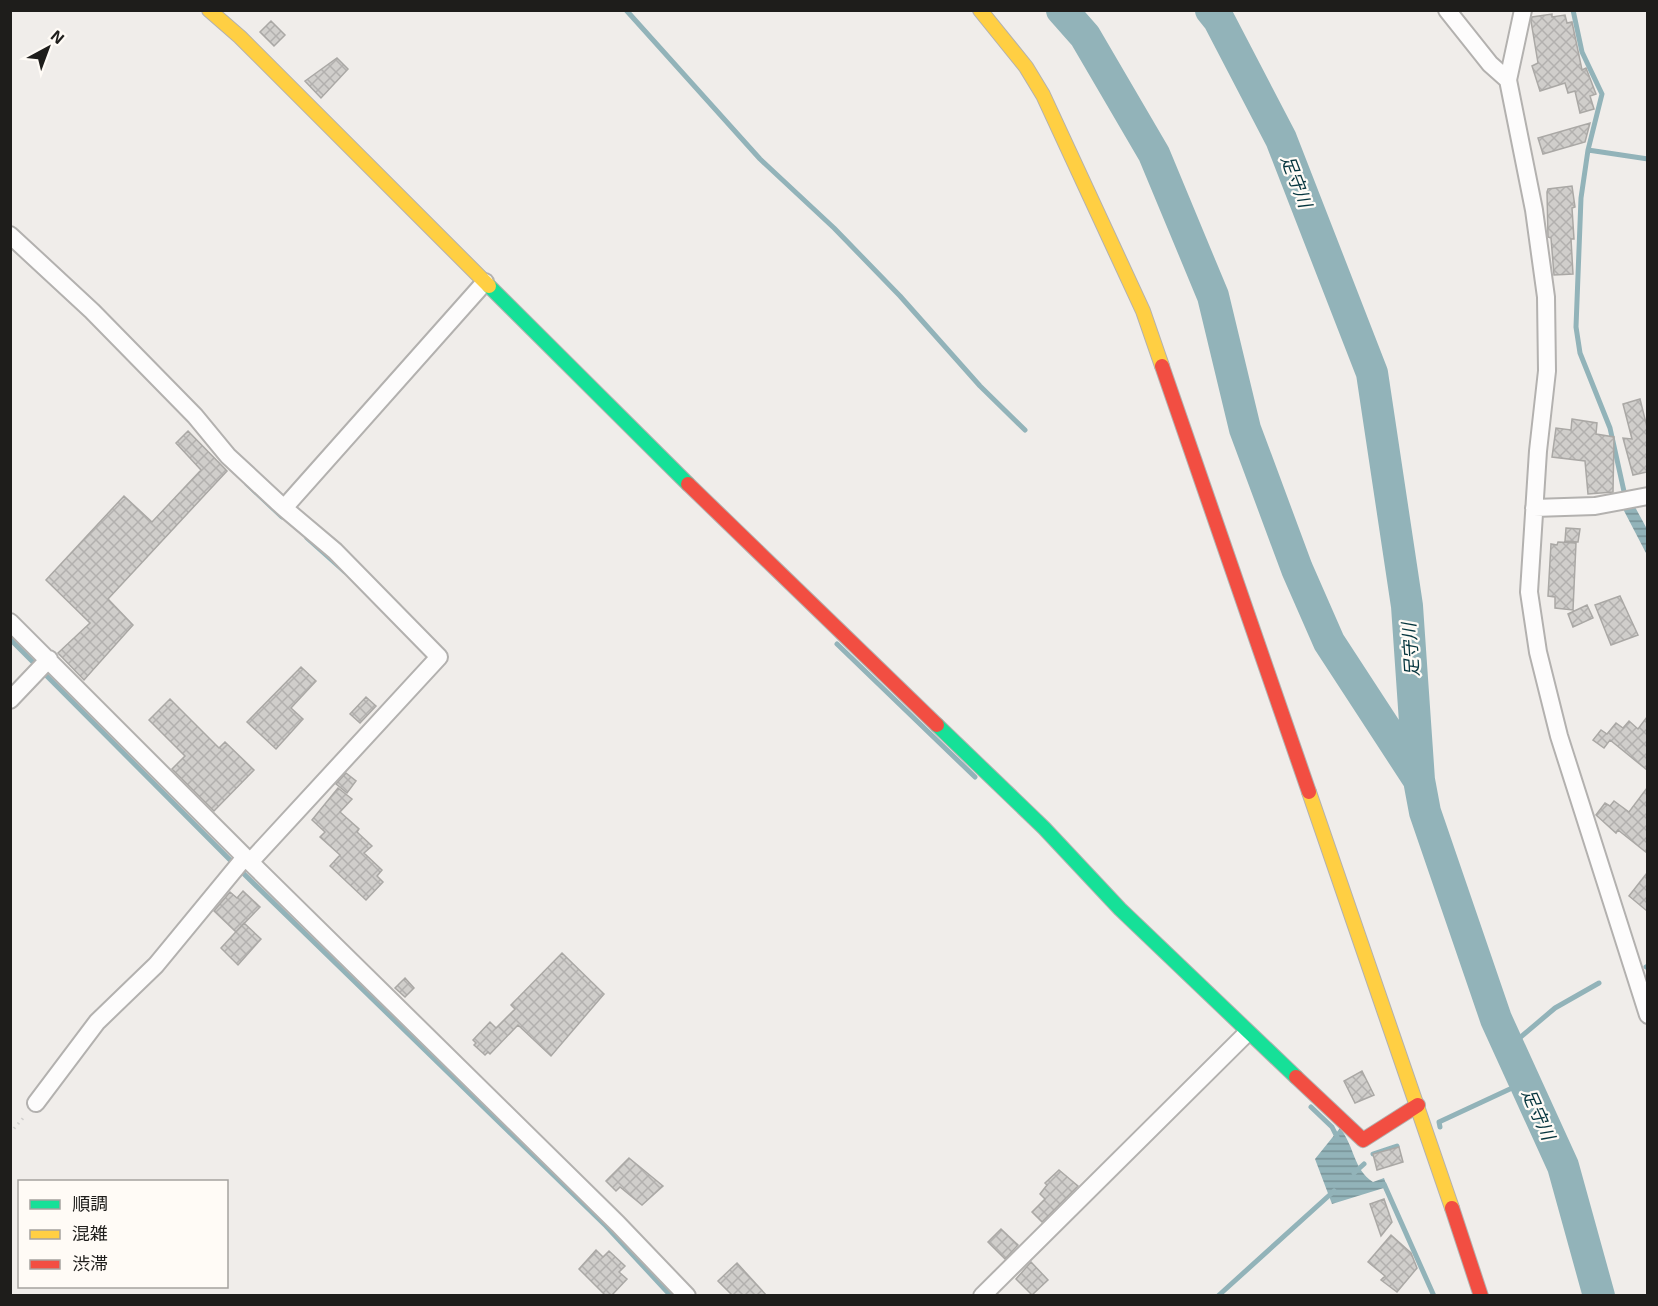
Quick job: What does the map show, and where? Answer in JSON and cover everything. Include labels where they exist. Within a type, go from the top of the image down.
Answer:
[{"type":"street","points":[[209,10],[240,37],[480,287],[1044,828],[1244,1036],[1363,1140],[1418,1105]]},
{"type":"street","points":[[980,10],[1026,66],[1043,95],[1143,311],[1418,1105],[1481,1296]]},
{"type":"street","points":[[1447,10],[1490,64],[1508,80]]},
{"type":"street","points":[[1523,10],[1508,80],[1534,210],[1546,297],[1547,371],[1534,508],[1529,592],[1538,652],[1559,736],[1642,980],[1647,1015]]},
{"type":"street","points":[[10,235],[92,311],[195,416],[228,456],[335,551],[438,657],[242,863],[156,965],[97,1022],[36,1103]]},
{"type":"street","points":[[284,508],[480,287]]},
{"type":"street","points":[[1534,508],[1571,508],[1633,498]]},
{"type":"street","points":[[10,622],[44,665],[242,863],[618,1224],[687,1296]]},
{"type":"street","points":[[10,700],[44,665]]},
{"type":"street","points":[[982,1296],[1244,1036]]},
{"type":"path","points":[[10,1133],[36,1103]]},
{"type":"water","points":[[1622,507],[1635,507],[1647,529],[1647,555]]},
{"type":"water","points":[[1340,1128],[1366,1177],[1373,1182],[1384,1178],[1387,1187],[1332,1204],[1315,1159]]},
{"type":"building","points":[[1552,14],[1552,17],[1565,15],[1567,23],[1572,22],[1582,70],[1586,68],[1596,94],[1590,96],[1594,109],[1580,113],[1575,91],[1568,93],[1565,83],[1540,91],[1532,66],[1538,63],[1531,21],[1532,17]]},
{"type":"building","points":[[271,21],[285,35],[274,46],[260,32]]},
{"type":"building","points":[[337,58],[348,69],[321,98],[305,81]]},
{"type":"building","points":[[1590,123],[1585,142],[1543,154],[1538,138]]},
{"type":"building","points":[[1572,186],[1575,207],[1572,208],[1574,239],[1571,239],[1573,274],[1554,275],[1551,238],[1548,237],[1547,192],[1548,189]]},
{"type":"building","points":[[1640,399],[1647,427],[1647,472],[1633,475],[1623,438],[1632,439],[1623,404]]},
{"type":"building","points":[[1572,419],[1597,423],[1596,434],[1614,437],[1613,492],[1588,494],[1585,461],[1552,457],[1556,428],[1571,430]]},
{"type":"building","points":[[188,431],[227,471],[108,599],[133,625],[84,680],[58,653],[90,623],[46,580],[124,496],[152,522],[201,470],[176,443]]},
{"type":"building","points":[[1566,528],[1580,529],[1578,542],[1565,541]]},
{"type":"building","points":[[1558,542],[1576,543],[1573,610],[1555,608],[1555,597],[1548,596],[1551,544],[1557,545]]},
{"type":"building","points":[[1620,596],[1638,635],[1611,645],[1595,605]]},
{"type":"building","points":[[1587,605],[1593,618],[1573,627],[1568,614]]},
{"type":"building","points":[[301,667],[316,681],[291,708],[303,719],[276,749],[247,722]]},
{"type":"building","points":[[366,697],[376,706],[360,723],[350,714]]},
{"type":"building","points":[[170,699],[219,748],[225,742],[254,770],[214,811],[172,769],[185,756],[149,720]]},
{"type":"building","points":[[1647,717],[1647,770],[1610,740],[1604,748],[1593,740],[1601,730],[1607,734],[1616,723],[1623,728],[1629,721],[1638,729]]},
{"type":"building","points":[[346,773],[356,781],[347,793],[336,784]]},
{"type":"building","points":[[338,788],[352,799],[340,812],[359,829],[357,832],[372,846],[364,853],[382,870],[377,876],[383,882],[366,900],[330,866],[340,855],[320,837],[325,832],[312,820]]},
{"type":"building","points":[[1647,788],[1647,853],[1618,830],[1616,833],[1596,815],[1605,803],[1610,806],[1614,801],[1629,812]]},
{"type":"building","points":[[1647,873],[1647,911],[1629,896]]},
{"type":"building","points":[[243,891],[260,907],[236,932],[214,911],[230,892],[237,898]]},
{"type":"building","points":[[244,923],[261,939],[238,965],[221,948]]},
{"type":"building","points":[[562,953],[604,994],[551,1056],[518,1025],[490,1054],[488,1052],[485,1055],[474,1045],[476,1043],[473,1040],[490,1022],[496,1028],[515,1009],[511,1005]]},
{"type":"building","points":[[405,978],[414,988],[405,997],[395,988]]},
{"type":"building","points":[[1362,1071],[1374,1095],[1355,1103],[1344,1081]]},
{"type":"building","points":[[1399,1147],[1403,1162],[1377,1170],[1373,1154]]},
{"type":"building","points":[[629,1158],[663,1186],[642,1205],[620,1187],[616,1191],[606,1181]]},
{"type":"building","points":[[1059,1170],[1078,1186],[1042,1222],[1032,1212],[1045,1199],[1040,1194],[1047,1185],[1045,1183]]},
{"type":"building","points":[[1384,1199],[1392,1222],[1381,1236],[1370,1204]]},
{"type":"building","points":[[1001,1229],[1018,1245],[1005,1259],[988,1242]]},
{"type":"building","points":[[1391,1235],[1411,1253],[1417,1268],[1397,1292],[1381,1280],[1385,1276],[1368,1262]]},
{"type":"building","points":[[596,1250],[603,1257],[609,1251],[625,1266],[619,1272],[627,1279],[611,1296],[606,1296],[579,1269]]},
{"type":"building","points":[[1031,1262],[1048,1280],[1032,1295],[1016,1279]]},
{"type":"building","points":[[737,1263],[767,1296],[733,1296],[718,1281]]},
{"type":"waterway","points":[[626,10],[760,159],[834,228],[900,296],[980,386],[1025,430]]},
{"type":"waterway","points":[[1062,10],[1085,36],[1154,154],[1213,296],[1245,429],[1297,569],[1329,642],[1417,777]]},
{"type":"waterway","name":"足守川","points":[[1211,10],[1219,20],[1281,139],[1372,373],[1407,606],[1419,780],[1425,812],[1496,1019],[1563,1166],[1599,1296]]},
{"type":"waterway","points":[[1573,10],[1582,52],[1602,94],[1588,150],[1581,198],[1576,327],[1580,353],[1610,428],[1625,496]]},
{"type":"waterway","points":[[1588,150],[1648,159]]},
{"type":"waterway","points":[[247,484],[282,517]]},
{"type":"waterway","points":[[307,538],[345,572]]},
{"type":"waterway","points":[[10,639],[243,873],[606,1226],[671,1296]]},
{"type":"waterway","points":[[837,644],[975,777]]},
{"type":"waterway","points":[[1509,1047],[1555,1008],[1599,983]]},
{"type":"waterway","points":[[1440,1127],[1439,1122],[1525,1082]]},
{"type":"waterway","points":[[1311,1107],[1332,1127],[1338,1139]]},
{"type":"waterway","points":[[1373,1154],[1397,1146]]},
{"type":"waterway","points":[[1354,1173],[1364,1164]]},
{"type":"waterway","points":[[1380,1185],[1384,1184],[1434,1296]]},
{"type":"waterway","points":[[1218,1296],[1334,1191]]},
{"type":"traffic: fast","points":[[489,286],[688,484]]},
{"type":"traffic: fast","points":[[937,725],[1044,828],[1120,909],[1296,1077]]},
{"type":"traffic: slow","points":[[209,10],[240,37],[489,286]]},
{"type":"traffic: slow","points":[[980,10],[1026,67],[1043,95],[1143,311],[1162,366]]},
{"type":"traffic: slow","points":[[1309,792],[1452,1208]]},
{"type":"traffic: jam","points":[[1162,366],[1309,792]]},
{"type":"traffic: jam","points":[[688,484],[937,725]]},
{"type":"traffic: jam","points":[[1296,1077],[1363,1140],[1418,1105]]},
{"type":"traffic: jam","points":[[1452,1208],[1481,1296]]}]
